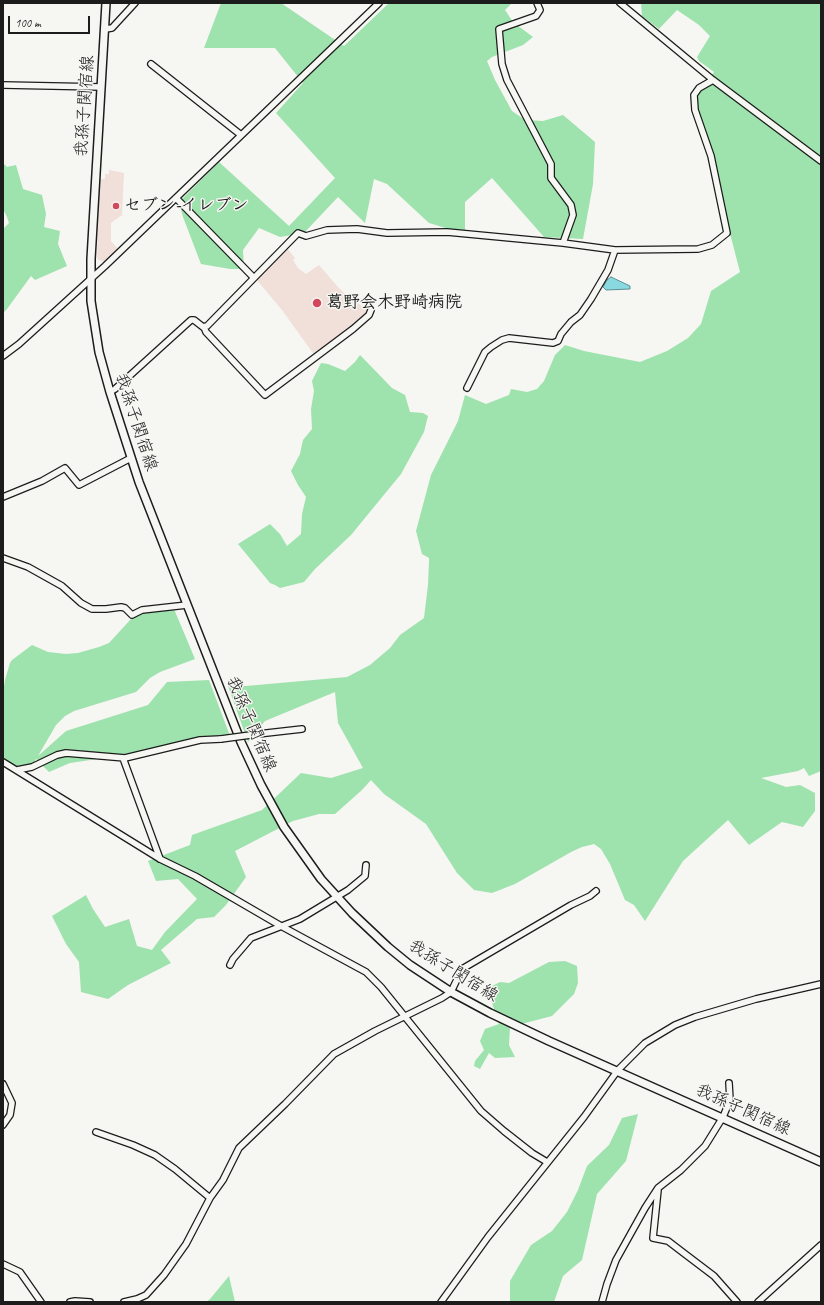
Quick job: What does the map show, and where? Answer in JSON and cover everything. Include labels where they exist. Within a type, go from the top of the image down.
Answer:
[{"type":"main road","name":"我孫子関宿線","points":[[106,3],[90,279],[91,301],[96,336],[110,392],[131,458],[187,605],[241,742],[261,785],[288,833],[321,879],[352,913],[388,948],[451,992],[510,1022],[821,1162]]},
{"type":"street","points":[[105,29],[112,28],[135,3]]},
{"type":"street","points":[[3,356],[19,344],[90,279],[379,3]]},
{"type":"street","points":[[537,3],[540,10],[536,16],[499,29],[502,64],[507,80],[550,164],[551,178],[571,206],[573,215],[563,243]]},
{"type":"street","points":[[620,3],[713,80],[821,161]]},
{"type":"street","points":[[151,64],[241,135]]},
{"type":"street","points":[[204,327],[298,233],[306,236],[327,230],[357,229],[387,233],[447,232],[563,243],[615,250],[698,249],[712,245],[727,233],[711,156],[695,110],[694,95],[699,88],[713,80]]},
{"type":"street","points":[[3,85],[100,87]]},
{"type":"street","points":[[816,156],[821,153]]},
{"type":"street","points":[[176,198],[254,278]]},
{"type":"street","points":[[467,388],[485,352],[502,340],[509,338],[553,343],[558,341],[561,334],[571,322],[580,315],[591,299],[608,270],[615,250]]},
{"type":"street","points":[[110,392],[191,320],[194,320],[204,327],[206,332],[265,395],[353,329],[369,315],[372,310]]},
{"type":"street","points":[[3,497],[42,482],[65,468],[79,485],[131,458]]},
{"type":"street","points":[[3,558],[28,566],[62,586],[81,603],[92,609],[121,607],[125,608],[132,615],[142,610],[187,605]]},
{"type":"street","points":[[17,770],[32,767],[57,755],[66,753],[123,758],[163,750],[200,740],[221,739],[302,729]]},
{"type":"street","points":[[123,758],[160,859]]},
{"type":"street","points":[[3,762],[160,859],[195,876],[281,926],[366,972],[381,987],[481,1111],[526,1148],[548,1162]]},
{"type":"street","points":[[230,965],[233,959],[251,938],[300,919],[348,890],[365,876],[366,865]]},
{"type":"street","points":[[124,1302],[136,1301],[146,1295],[164,1275],[186,1244],[210,1198],[223,1180],[239,1148],[334,1054],[375,1031],[442,998],[451,992],[462,969],[590,896],[596,891]]},
{"type":"street","points":[[441,1302],[488,1237],[584,1117],[618,1070],[645,1043],[675,1025],[695,1017],[756,998],[821,984]]},
{"type":"street","points":[[602,1302],[616,1260],[658,1188],[681,1170],[705,1146],[723,1117],[730,1100],[729,1083]]},
{"type":"street","points":[[3,1084],[12,1103],[10,1115],[3,1125]]},
{"type":"street","points":[[96,1132],[133,1145],[155,1155],[175,1169],[210,1198]]},
{"type":"street","points":[[658,1188],[653,1238],[668,1241],[714,1276],[737,1302]]},
{"type":"street","points":[[758,1302],[821,1245]]},
{"type":"street","points":[[3,1264],[20,1272],[41,1302]]},
{"type":"street","points":[[70,1302],[90,1302]]},
{"type":"shaded area","points":[[109,170],[124,173],[122,215],[111,223],[111,241],[118,249],[104,262],[97,259],[100,179],[105,179],[105,174],[109,174]]},
{"type":"shaded area","name":"葛野会木野崎病院","points":[[287,248],[295,258],[293,260],[298,268],[306,274],[319,265],[347,296],[368,310],[362,319],[315,356],[282,310],[256,279]]},
{"type":"green space","points":[[221,3],[281,3],[344,46],[389,3],[512,3],[505,10],[513,22],[533,37],[523,45],[492,57],[487,61],[495,80],[512,111],[525,120],[543,121],[563,115],[595,142],[593,184],[583,239],[544,237],[492,178],[465,202],[465,230],[449,229],[429,223],[387,184],[374,179],[365,223],[338,197],[304,233],[280,237],[259,228],[243,250],[244,269],[230,269],[201,264],[183,217],[179,202],[219,162],[289,226],[335,178],[276,113],[303,83],[275,48],[204,48]]},
{"type":"green space","points":[[641,3],[821,3],[821,771],[809,776],[804,768],[798,771],[761,778],[786,787],[800,785],[815,793],[815,811],[803,827],[782,822],[749,845],[728,820],[683,861],[645,921],[634,905],[625,900],[610,864],[601,849],[594,844],[571,852],[515,884],[492,893],[474,890],[457,873],[426,824],[384,794],[371,780],[335,814],[319,814],[293,821],[235,851],[246,877],[226,905],[214,917],[197,919],[161,950],[171,963],[128,985],[108,999],[81,992],[79,962],[66,944],[52,916],[86,895],[105,927],[129,919],[137,946],[152,950],[165,932],[197,899],[178,879],[156,881],[148,861],[190,845],[192,835],[262,810],[301,773],[331,778],[363,768],[338,723],[335,692],[265,721],[248,742],[228,686],[246,686],[347,677],[370,665],[390,648],[400,635],[424,618],[428,585],[429,558],[422,554],[416,531],[431,475],[458,421],[465,395],[486,404],[509,395],[511,389],[527,392],[537,389],[544,381],[555,355],[565,345],[584,351],[640,362],[667,351],[688,338],[701,324],[711,291],[740,272],[696,102],[700,90],[714,72],[699,61],[697,57],[710,36],[699,25],[677,10],[659,29],[642,16]]},
{"type":"green space","points":[[3,163],[7,167],[16,165],[23,189],[42,195],[46,214],[44,227],[60,231],[58,244],[67,266],[35,280],[31,276],[3,313],[3,229],[9,223],[3,209]]},
{"type":"green space","points":[[360,355],[392,388],[405,395],[410,412],[423,413],[428,416],[424,432],[401,474],[351,535],[315,569],[304,582],[280,588],[270,583],[238,544],[270,524],[280,534],[287,546],[301,534],[302,514],[306,497],[291,471],[300,454],[303,440],[312,429],[311,409],[314,391],[312,381],[321,363],[328,364],[345,371]]},
{"type":"green space","points":[[174,609],[195,659],[160,672],[150,678],[136,692],[74,711],[65,716],[56,725],[38,756],[66,731],[148,705],[167,682],[209,680],[230,736],[70,763],[49,772],[36,759],[32,766],[17,768],[3,759],[3,693],[5,680],[12,660],[32,645],[48,652],[66,654],[78,653],[99,647],[109,643],[131,619],[139,613]]},
{"type":"green space","points":[[565,961],[577,966],[578,983],[574,994],[552,1016],[510,1027],[509,1045],[515,1057],[495,1058],[489,1053],[480,1069],[474,1066],[475,1061],[484,1050],[480,1041],[485,1029],[499,1024],[492,1003],[490,987],[500,982],[509,983],[549,962]]},
{"type":"green space","points":[[638,1114],[626,1161],[597,1194],[582,1260],[563,1276],[554,1302],[510,1302],[510,1281],[531,1245],[552,1231],[567,1212],[578,1190],[587,1166],[609,1145],[622,1118]]},
{"type":"green space","points":[[229,1276],[235,1302],[206,1302],[210,1299]]},
{"type":"water","points":[[611,277],[630,286],[630,289],[606,290],[603,287],[607,280]]},
{"type":"place","name":"セブン-イレブン","points":[[116,206]]},
{"type":"place","name":"葛野会木野崎病院","points":[[317,303]]}]
